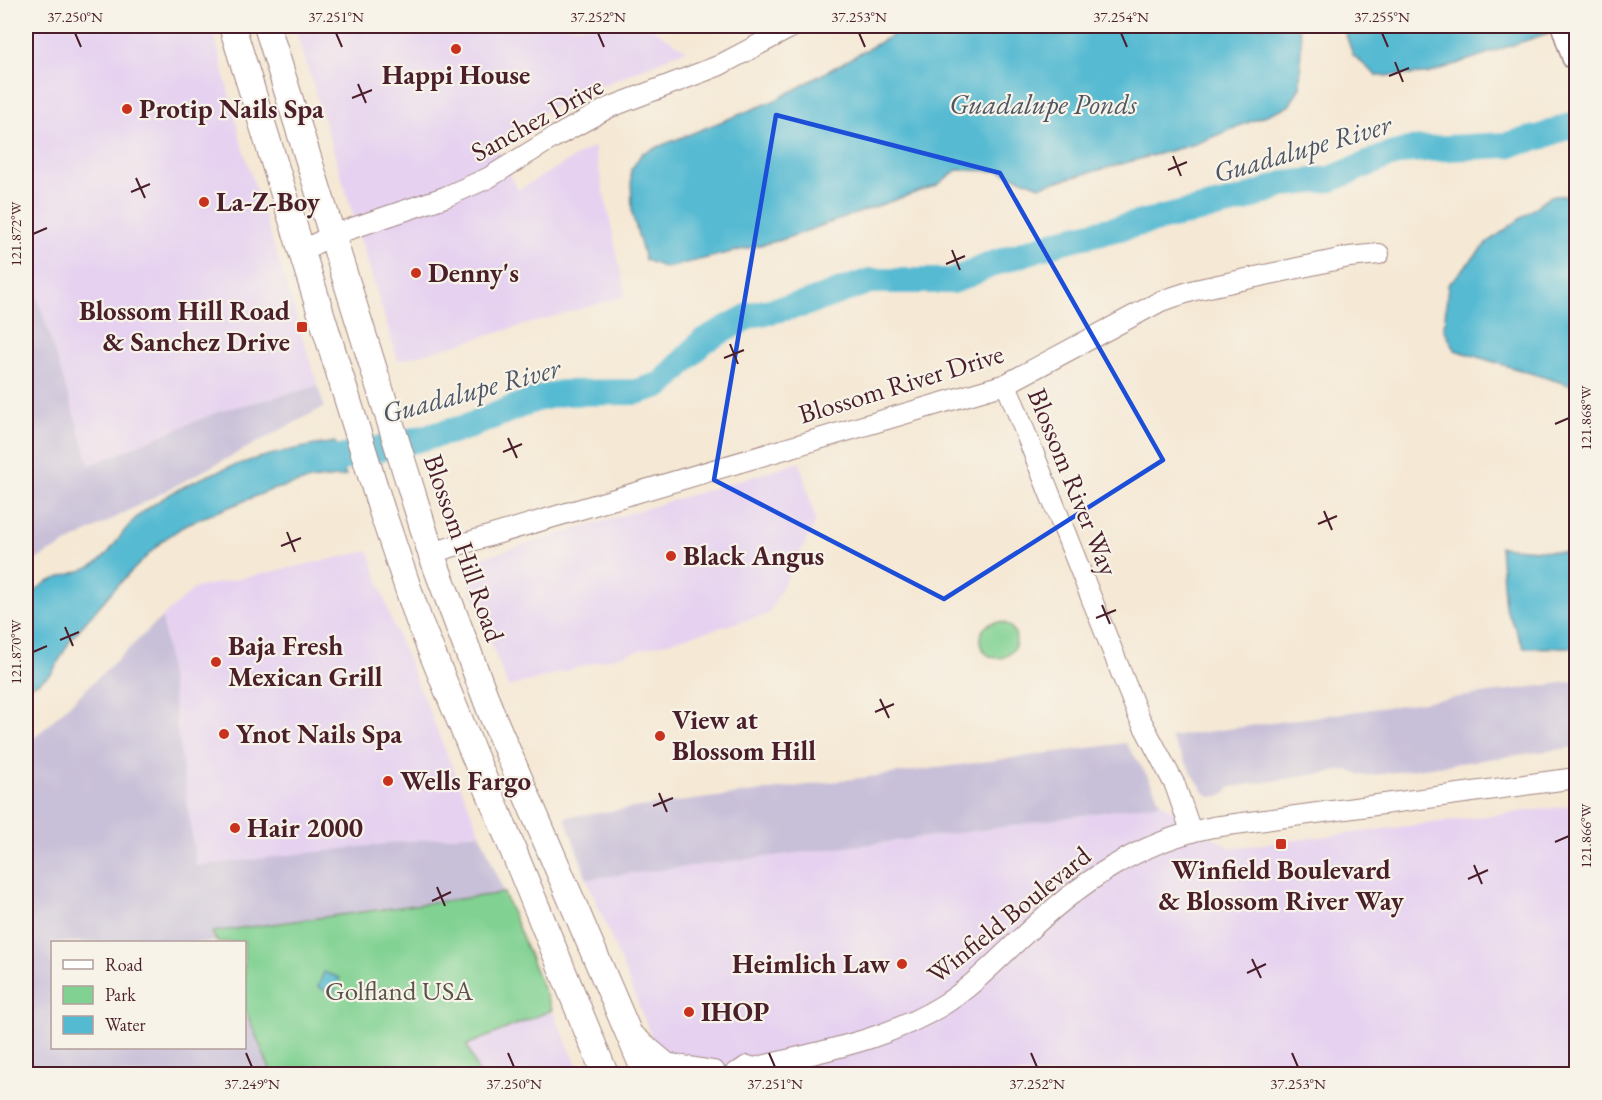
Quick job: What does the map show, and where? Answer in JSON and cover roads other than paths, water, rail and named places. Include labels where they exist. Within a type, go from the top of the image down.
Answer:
[{"type":"highway","points":[[1566,26],[1576,56]]},
{"type":"main road","points":[[232,26],[384,517],[419,621],[605,1074]]},
{"type":"main road","name":"Blossom Hill Road","points":[[267,26],[430,553],[492,715],[646,1074]]},
{"type":"main road","points":[[384,517],[418,550],[430,553]]},
{"type":"main road","points":[[451,700],[471,712],[492,715]]},
{"type":"main road","points":[[632,1037],[666,1066],[713,1074]]},
{"type":"street","name":"Sanchez Drive","points":[[302,251],[332,235],[445,197],[488,178],[608,108],[718,66],[794,26]]},
{"type":"street","name":"Blossom River Drive","points":[[430,553],[1006,384],[1161,301],[1195,290],[1348,257],[1379,254]]},
{"type":"street","name":"Blossom River Way","points":[[1006,384],[1137,715],[1175,785],[1191,831]]},
{"type":"street","name":"Winfield Boulevard","points":[[740,1073],[792,1057],[839,1049],[894,1031],[944,1005],[972,983],[1073,891],[1109,866],[1137,851],[1191,831],[1576,778]]},
{"type":"water","name":"Guadalupe Ponds","points":[[909,26],[1298,26],[1301,37],[1300,87],[1289,106],[1195,144],[1040,186],[1000,171],[957,170],[937,185],[781,240],[666,268],[645,260],[632,213],[631,170],[642,153],[776,100]]},
{"type":"water","points":[[1343,26],[1569,26],[1427,74],[1377,76],[1353,55]]},
{"type":"water","points":[[1576,195],[1576,387],[1455,350],[1444,329],[1448,285],[1487,243],[1551,196]]},
{"type":"water","points":[[335,442],[346,476],[310,480],[271,490],[187,524],[162,541],[115,588],[71,639],[52,673],[36,684],[26,686],[24,642],[26,608],[29,600],[44,584],[83,570],[102,559],[137,517],[180,488],[257,458]]},
{"type":"water","points":[[1500,547],[1576,553],[1576,647],[1524,648],[1505,607]]},
{"type":"water","points":[[324,972],[340,978],[333,994],[318,987]]},
{"type":"waterway","name":"Guadalupe River","points":[[308,466],[464,428],[536,399],[562,393],[636,392],[662,384],[703,341],[751,315],[804,304],[870,281],[953,281],[995,263],[1062,241],[1242,200],[1284,184],[1331,179],[1387,156],[1409,150],[1506,145],[1541,137],[1576,123]]},
{"type":"place","name":"Happi House","points":[[456,49]]},
{"type":"place","name":"Protip Nails Spa","points":[[127,109]]},
{"type":"place","name":"La-Z-Boy","points":[[204,202]]},
{"type":"place","name":"Denny's","points":[[416,273]]},
{"type":"place","name":"Blossom Hill Road & Sanchez Drive","points":[[302,327]]},
{"type":"place","name":"Black Angus","points":[[671,556]]},
{"type":"place","name":"Baja Fresh Mexican Grill","points":[[216,662]]},
{"type":"place","name":"Ynot Nails Spa","points":[[224,734]]},
{"type":"place","name":"View at Blossom Hill","points":[[660,736]]},
{"type":"place","name":"Wells Fargo","points":[[388,781]]},
{"type":"place","name":"Hair 2000","points":[[235,828]]},
{"type":"place","name":"Winfield Boulevard & Blossom River Way","points":[[1281,844]]},
{"type":"place","name":"Heimlich Law","points":[[902,964]]},
{"type":"place","name":"IHOP","points":[[689,1012]]},
{"type":"park label","name":"Golfland USA","points":[[399,991]]}]
